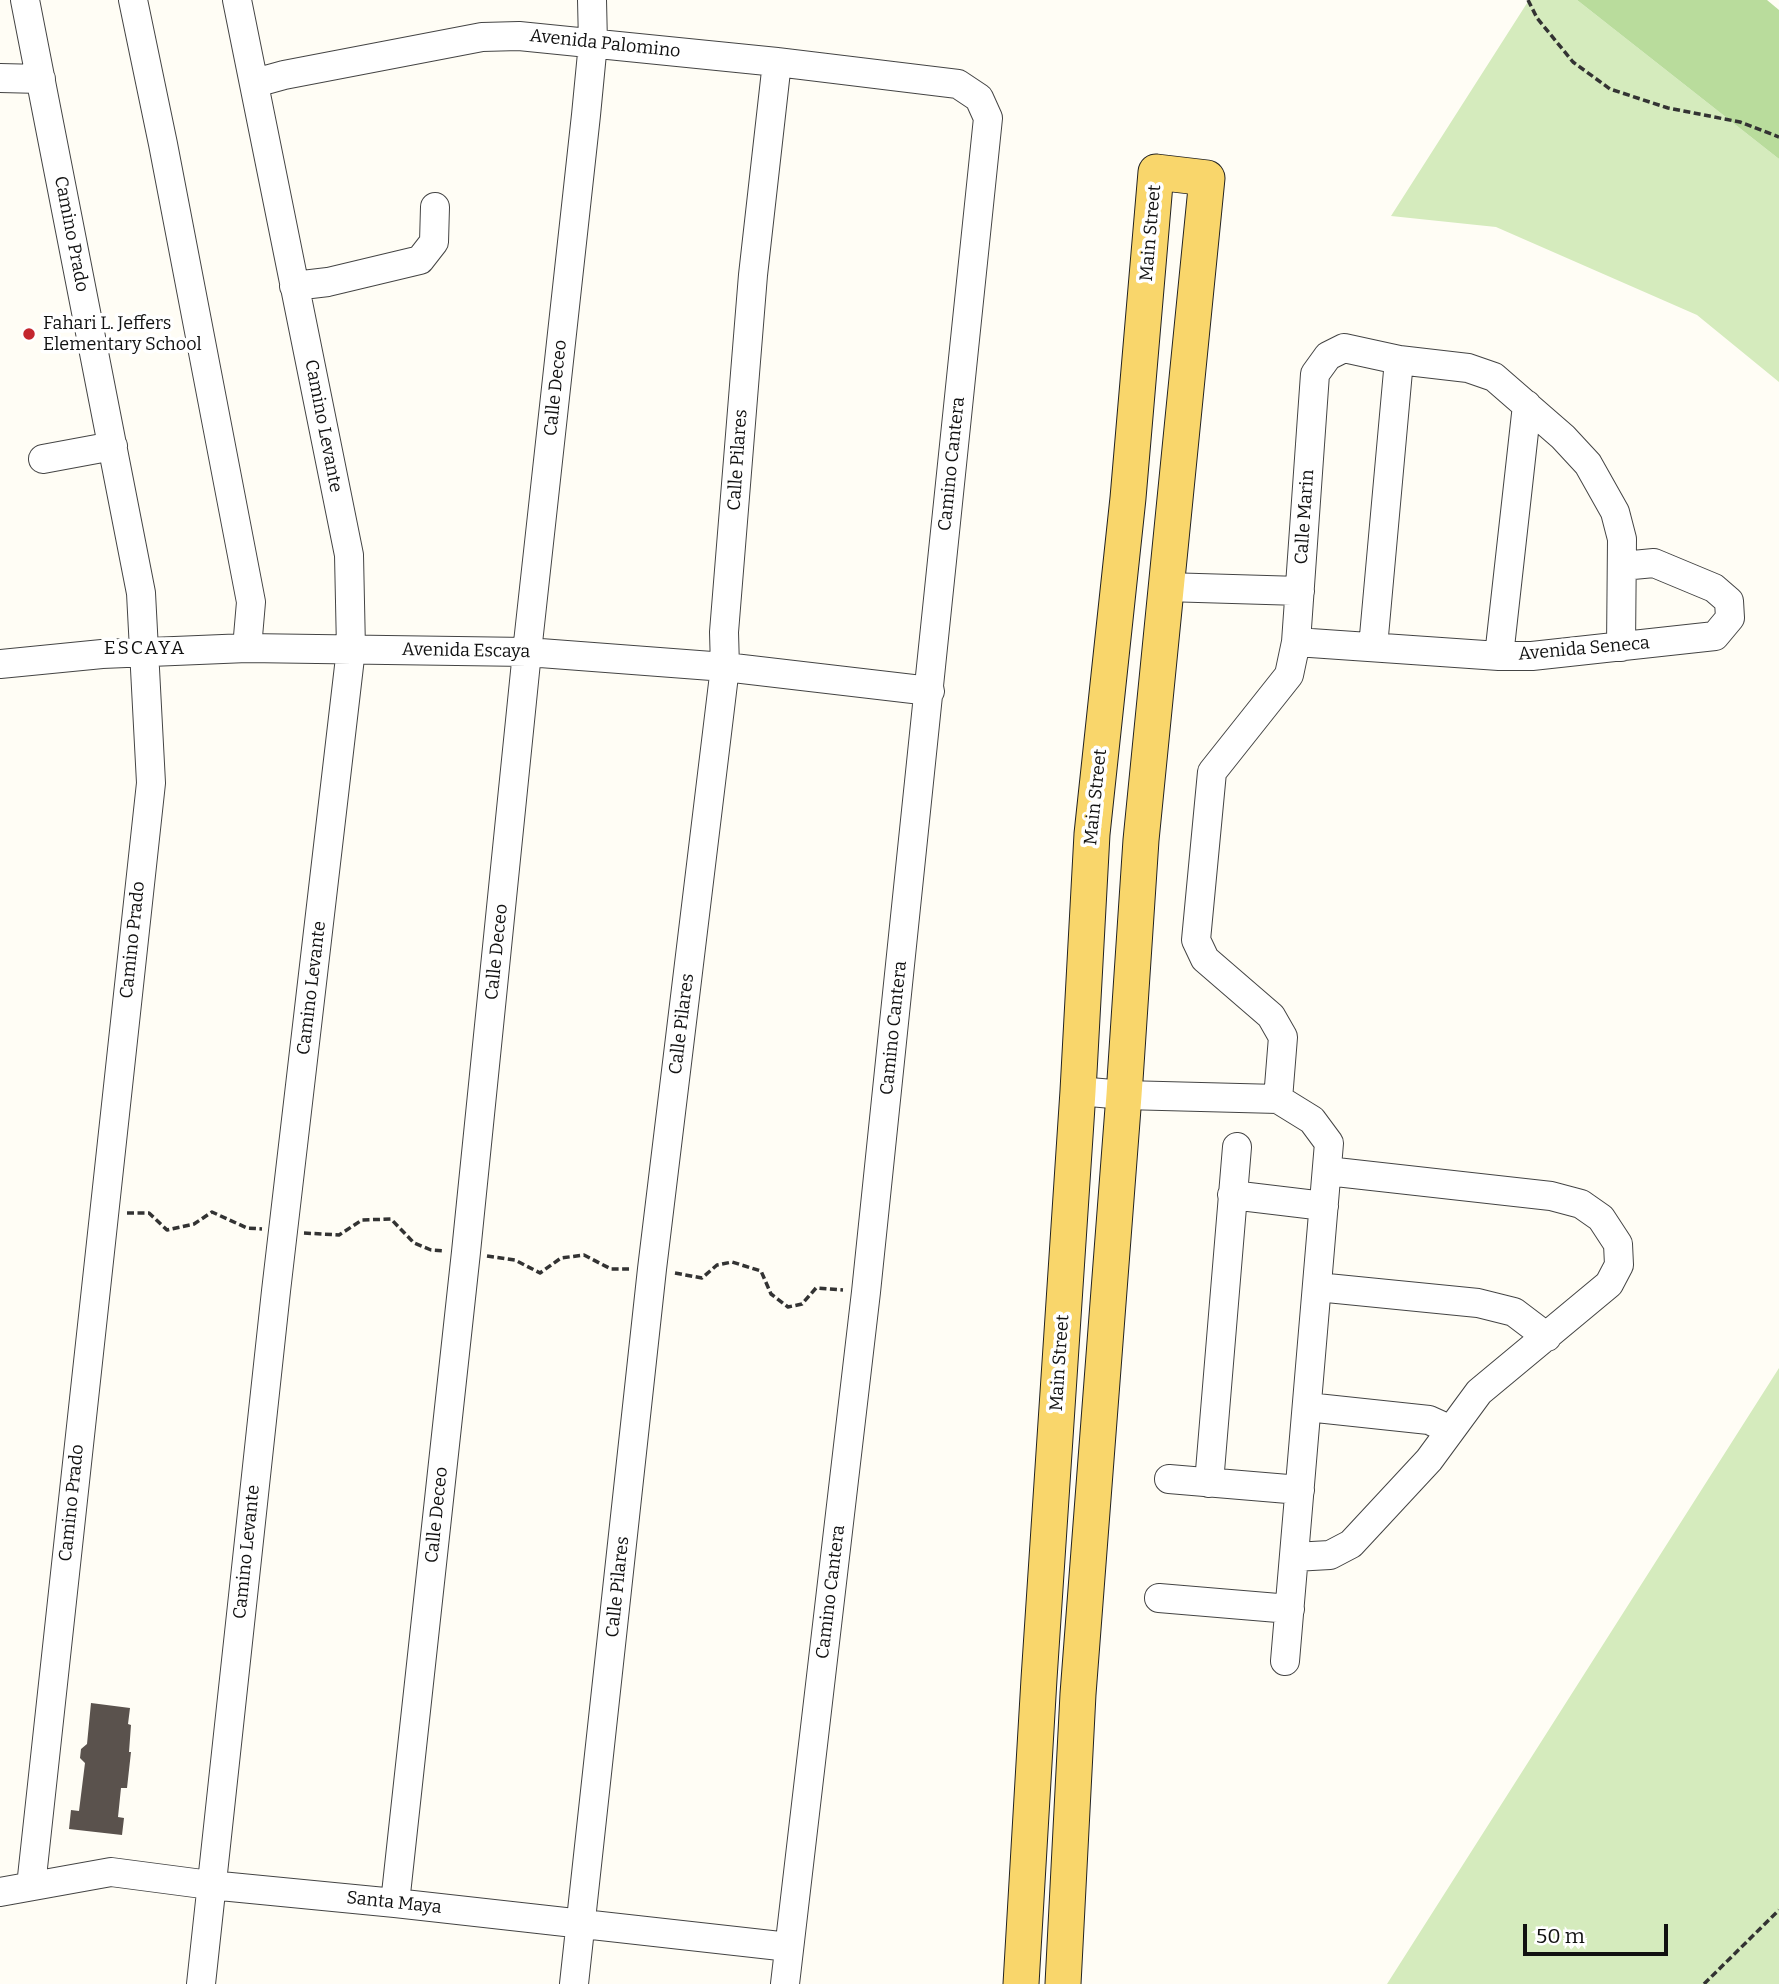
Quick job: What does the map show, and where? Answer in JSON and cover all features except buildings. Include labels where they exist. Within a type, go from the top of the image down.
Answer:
[{"type":"main road","name":"Main Street","points":[[1021,1984],[1092,834],[1128,498],[1156,172],[1207,178],[1140,840],[1124,1095],[1078,1694],[1063,1984]]},
{"type":"street","name":"Camino Prado","points":[[25,0],[141,593],[150,783],[31,1886]]},
{"type":"street","points":[[133,0],[251,602],[247,648]]},
{"type":"street","name":"Camino Levante","points":[[201,1984],[210,1885],[351,649],[349,555],[237,0]]},
{"type":"street","name":"Calle Deceo","points":[[395,1903],[593,43],[592,0]]},
{"type":"street","name":"Avenida Palomino","points":[[255,83],[482,37],[519,36],[777,62],[958,84]]},
{"type":"street","name":"Calle Pilares","points":[[575,1984],[652,1269],[725,667],[724,632],[753,275],[777,62]]},
{"type":"street","points":[[0,78],[41,79]]},
{"type":"street","name":"Camino Cantera","points":[[785,1984],[866,1292],[988,118],[979,98],[958,84]]},
{"type":"street","points":[[294,286],[328,282],[420,260],[434,242],[435,207]]},
{"type":"street","name":"Calle Marin","points":[[1278,1100],[1283,1037],[1271,1016],[1205,959],[1196,940],[1212,772],[1289,675],[1296,642],[1315,374],[1328,356],[1344,348],[1399,360]]},
{"type":"street","points":[[1373,647],[1399,360],[1476,371],[1494,377],[1588,464],[1615,512],[1622,539],[1621,647]]},
{"type":"street","points":[[1499,656],[1527,405]]},
{"type":"street","points":[[43,460],[113,446]]},
{"type":"street","name":"Avenida Seneca","points":[[1296,642],[1532,656],[1715,636],[1730,618],[1729,601],[1714,587],[1654,563],[1622,566]]},
{"type":"street","points":[[1165,587],[1300,591]]},
{"type":"street","name":"Avenida Escaya","points":[[0,664],[102,654],[247,648],[527,652],[725,667],[930,691]]},
{"type":"street","points":[[1078,1091],[1278,1100],[1312,1120],[1329,1143],[1286,1661]]},
{"type":"street","points":[[1209,1483],[1237,1147]]},
{"type":"street","points":[[1294,1557],[1330,1555],[1351,1544],[1429,1460],[1479,1392],[1609,1284],[1619,1265],[1618,1244],[1601,1218],[1581,1204],[1550,1196],[1327,1171]]},
{"type":"street","points":[[1231,1195],[1324,1206]]},
{"type":"street","points":[[1317,1287],[1478,1303],[1514,1312],[1547,1337]]},
{"type":"street","points":[[1307,1407],[1429,1420],[1451,1430]]},
{"type":"street","points":[[1169,1479],[1300,1490]]},
{"type":"street","points":[[1159,1598],[1290,1609]]},
{"type":"street","name":"Santa Maya","points":[[0,1892],[111,1872],[789,1947]]},
{"type":"path","points":[[1528,0],[1537,18],[1573,62],[1610,89],[1668,108],[1740,122],[1779,137]]},
{"type":"path","points":[[103,1212],[149,1213],[167,1230],[194,1224],[212,1212],[247,1228],[339,1235],[362,1220],[391,1219],[414,1243],[431,1250],[466,1252],[514,1260],[540,1273],[561,1258],[584,1255],[611,1269],[652,1269],[702,1278],[717,1265],[732,1262],[761,1271],[771,1294],[788,1307],[802,1304],[816,1288],[866,1292]]},
{"type":"path","points":[[1704,1984],[1779,1910]]},
{"type":"green space","points":[[1529,0],[1577,0],[1779,159],[1779,382],[1697,315],[1496,227],[1391,216]]},
{"type":"green space","points":[[1577,0],[1767,0],[1779,10],[1779,159]]},
{"type":"green space","points":[[1779,1368],[1779,1984],[1387,1984]]},
{"type":"place","name":"Fahari L. Jeffers Elementary School","points":[[29,334]]},
{"type":"district","name":"ESCAYA","points":[[145,649]]}]
